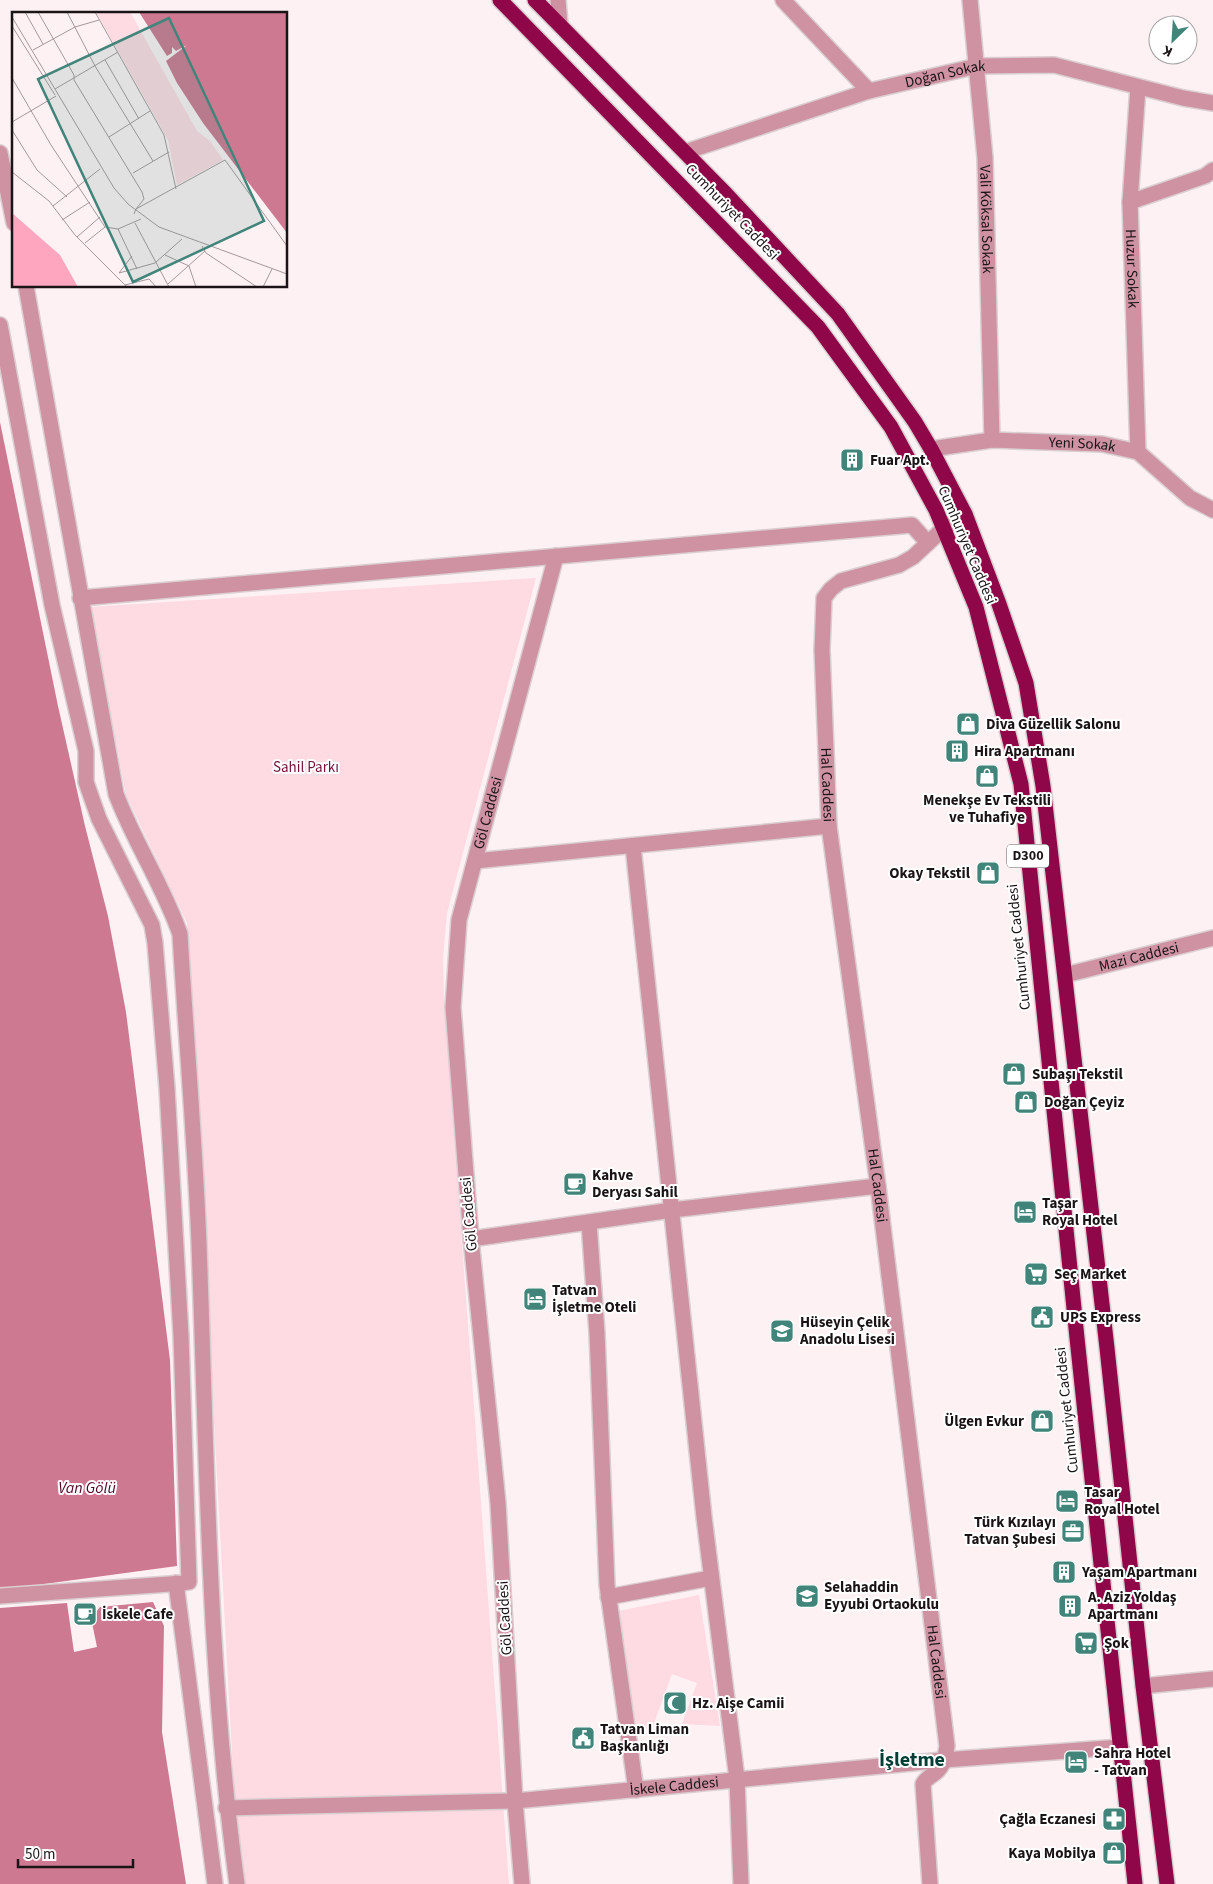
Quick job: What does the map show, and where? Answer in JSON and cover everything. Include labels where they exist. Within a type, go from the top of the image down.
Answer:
[{"type":"highway","name":"Cumhuriyet Caddesi","points":[[500,0],[818,327],[891,427],[936,510],[976,607],[1021,784],[1076,1338],[1135,1884]]},
{"type":"highway","name":"Cumhuriyet Caddesi","points":[[535,0],[726,194],[838,314],[915,422],[965,514],[1026,683],[1043,786],[1143,1686],[1167,1884]]},
{"type":"street","points":[[558,0],[560,25]]},
{"type":"street","points":[[783,0],[869,91]]},
{"type":"street","name":"Vali Köksal Sokak","points":[[970,0],[985,158],[992,440]]},
{"type":"street","name":"Doğan Sokak","points":[[685,152],[869,91],[976,66],[1054,65],[1183,98],[1213,103]]},
{"type":"street","name":"Huzur Sokak","points":[[1138,86],[1130,202],[1138,452]]},
{"type":"street","points":[[0,153],[12,213]]},
{"type":"street","points":[[1130,202],[1205,176],[1213,170]]},
{"type":"street","points":[[26,288],[40,356],[80,598],[116,794],[133,837],[167,901],[180,934],[199,1241],[210,1581],[226,1808],[237,1884]]},
{"type":"street","points":[[0,325],[52,605],[86,751],[86,782],[99,819],[152,926],[156,943],[167,1088],[181,1336],[182,1583],[215,1884]]},
{"type":"street","name":"Yeni Sokak","points":[[931,449],[992,440],[1102,444],[1138,452],[1190,498],[1213,510]]},
{"type":"street","name":"Hal Caddesi","points":[[944,1760],[947,1746],[946,1737],[878,1186],[829,826],[822,650],[824,598],[831,589],[840,581],[899,565],[913,557],[943,529],[965,514]]},
{"type":"street","points":[[80,598],[912,525],[928,543]]},
{"type":"street","name":"Göl Caddesi","points":[[522,1884],[515,1801],[498,1503],[471,1239],[453,1007],[459,920],[556,556]]},
{"type":"street","points":[[475,861],[829,826]]},
{"type":"street","points":[[633,846],[711,1578],[737,1779],[741,1884]]},
{"type":"street","name":"Mazi Caddesi","points":[[1065,975],[1213,938]]},
{"type":"street","points":[[471,1239],[672,1210],[878,1186]]},
{"type":"street","points":[[589,1223],[598,1343],[606,1585],[636,1790]]},
{"type":"street","points":[[608,1596],[711,1578]]},
{"type":"street","points":[[0,1596],[210,1581]]},
{"type":"street","points":[[1143,1686],[1213,1679]]},
{"type":"street","name":"İskele Caddesi","points":[[226,1808],[515,1801],[944,1760],[1120,1747]]},
{"type":"street","points":[[930,1884],[923,1784],[927,1777],[934,1774],[943,1765],[944,1760]]},
{"type":"green space","name":"Sahil Parkı","points":[[536,578],[447,913],[443,957],[444,999],[509,1884],[245,1884],[234,1790],[187,923],[126,795],[90,607]]},
{"type":"green space","points":[[699,1595],[720,1726],[682,1724],[697,1683],[672,1674],[653,1726],[637,1734],[618,1611]]},
{"type":"water","name":"Van Gölü","points":[[0,422],[58,706],[85,826],[108,916],[126,1012],[170,1360],[177,1566],[0,1590]]},
{"type":"water","points":[[153,1602],[164,1626],[162,1732],[186,1884],[0,1884],[0,1608],[67,1603],[74,1652],[97,1647],[91,1618],[100,1607]]},
{"type":"place","name":"Fuar Apt.","points":[[852,460]]},
{"type":"place","name":"Diva Güzellik Salonu","points":[[968,724]]},
{"type":"place","name":"Hira Apartmanı","points":[[957,751]]},
{"type":"place","name":"Menekşe Ev Tekstili ve Tuhafiye","points":[[987,776]]},
{"type":"place","name":"Okay Tekstil","points":[[988,873]]},
{"type":"place","name":"Subaşı Tekstil","points":[[1014,1074]]},
{"type":"place","name":"Doğan Çeyiz","points":[[1026,1102]]},
{"type":"place","name":"Kahve Deryası Sahil","points":[[575,1184]]},
{"type":"place","name":"Taşar Royal Hotel","points":[[1025,1212]]},
{"type":"place","name":"Seç Market","points":[[1036,1274]]},
{"type":"place","name":"Tatvan İşletme Oteli","points":[[535,1299]]},
{"type":"place","name":"UPS Express","points":[[1042,1317]]},
{"type":"place","name":"Hüseyin Çelik Anadolu Lisesi","points":[[782,1331]]},
{"type":"place","name":"Ülgen Evkur","points":[[1042,1421]]},
{"type":"place","name":"Tasar Royal Hotel","points":[[1067,1501]]},
{"type":"place","name":"Türk Kızılayı Tatvan Şubesi","points":[[1073,1531]]},
{"type":"place","name":"Yaşam Apartmanı","points":[[1064,1572]]},
{"type":"place","name":"Selahaddin Eyyubi Ortaokulu","points":[[807,1596]]},
{"type":"place","name":"A. Aziz Yoldaş Apartmanı","points":[[1070,1606]]},
{"type":"place","name":"İskele Cafe","points":[[85,1614]]},
{"type":"place","name":"Şok","points":[[1086,1643]]},
{"type":"place","name":"Hz. Aişe Camii","points":[[675,1703]]},
{"type":"place","name":"Tatvan Liman Başkanlığı","points":[[583,1738]]},
{"type":"place","name":"Sahra Hotel - Tatvan","points":[[1076,1762]]},
{"type":"place","name":"Çağla Eczanesi","points":[[1114,1819]]},
{"type":"place","name":"Kaya Mobilya","points":[[1114,1853]]},
{"type":"district","name":"İşletme","points":[[912,1760]]}]
